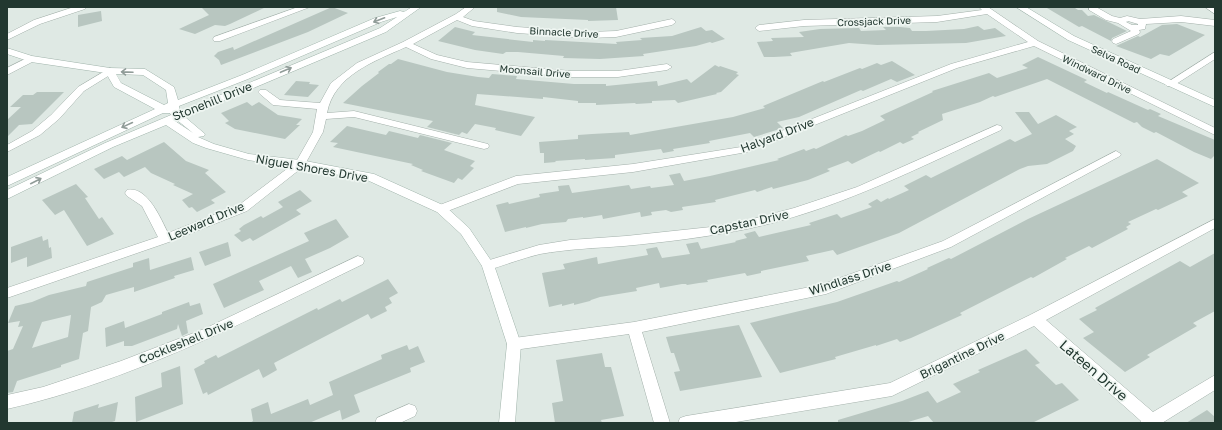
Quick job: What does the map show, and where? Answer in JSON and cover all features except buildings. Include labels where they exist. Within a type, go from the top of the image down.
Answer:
[{"type":"street","points":[[7,37],[37,22],[82,7]]},
{"type":"street","points":[[216,39],[306,7]]},
{"type":"street","name":"Stonehill Drive","points":[[7,182],[171,113],[383,30],[416,7]]},
{"type":"street","name":"Leeward Drive","points":[[7,293],[165,239],[243,208],[300,164],[318,132],[322,111],[334,85],[360,65],[406,44],[456,17],[471,7]]},
{"type":"street","name":"Selva Road","points":[[1020,7],[1071,38],[1215,104]]},
{"type":"street","points":[[1209,7],[1215,12]]},
{"type":"street","points":[[1092,8],[1109,18],[1121,21],[1127,18],[1136,24],[1181,19],[1215,23]]},
{"type":"street","name":"Crossjack Drive","points":[[759,28],[804,23],[936,19],[986,9]]},
{"type":"street","name":"Windward Drive","points":[[986,9],[1035,43],[1215,132]]},
{"type":"street","name":"Binnacle Drive","points":[[456,17],[472,23],[517,30],[589,35],[616,34],[672,22]]},
{"type":"street","points":[[1116,41],[1136,32],[1136,24]]},
{"type":"street","name":"Halyard Drive","points":[[441,209],[516,180],[633,168],[743,150],[954,66],[1035,43]]},
{"type":"street","name":"Moonsail Drive","points":[[406,44],[434,57],[467,65],[571,74],[618,74],[667,66]]},
{"type":"street","points":[[7,51],[31,59],[110,71],[144,72],[171,89],[171,113]]},
{"type":"street","points":[[1170,84],[1214,56]]},
{"type":"street","points":[[7,72],[31,59]]},
{"type":"street","points":[[7,149],[36,133],[55,117],[81,89],[110,71]]},
{"type":"street","name":"Niguel Shores Drive","points":[[110,71],[117,85],[171,113],[197,141],[248,157],[300,164],[370,177],[441,209],[465,231],[488,265],[514,344],[507,423]]},
{"type":"street","points":[[263,92],[277,103],[322,111],[354,114],[484,146]]},
{"type":"street","name":"Stonehill Drive","points":[[7,196],[171,113]]},
{"type":"street","name":"Capstan Drive","points":[[488,265],[539,250],[570,245],[626,241],[711,231],[749,224],[796,212],[861,190],[997,128]]},
{"type":"street","name":"Windlass Drive","points":[[514,344],[634,328],[821,290],[947,244],[1116,154]]},
{"type":"street","points":[[132,193],[147,203],[165,239]]},
{"type":"street","name":"Brigantine Drive","points":[[686,423],[892,389],[1035,319],[1215,223]]},
{"type":"street","name":"Cockleshell Drive","points":[[7,402],[43,394],[124,366],[209,333],[358,261]]},
{"type":"street","name":"Lateen Drive","points":[[1035,319],[1150,422]]},
{"type":"street","points":[[634,328],[662,423]]},
{"type":"street","points":[[1150,422],[1215,382]]},
{"type":"street","points":[[383,423],[409,411]]}]
